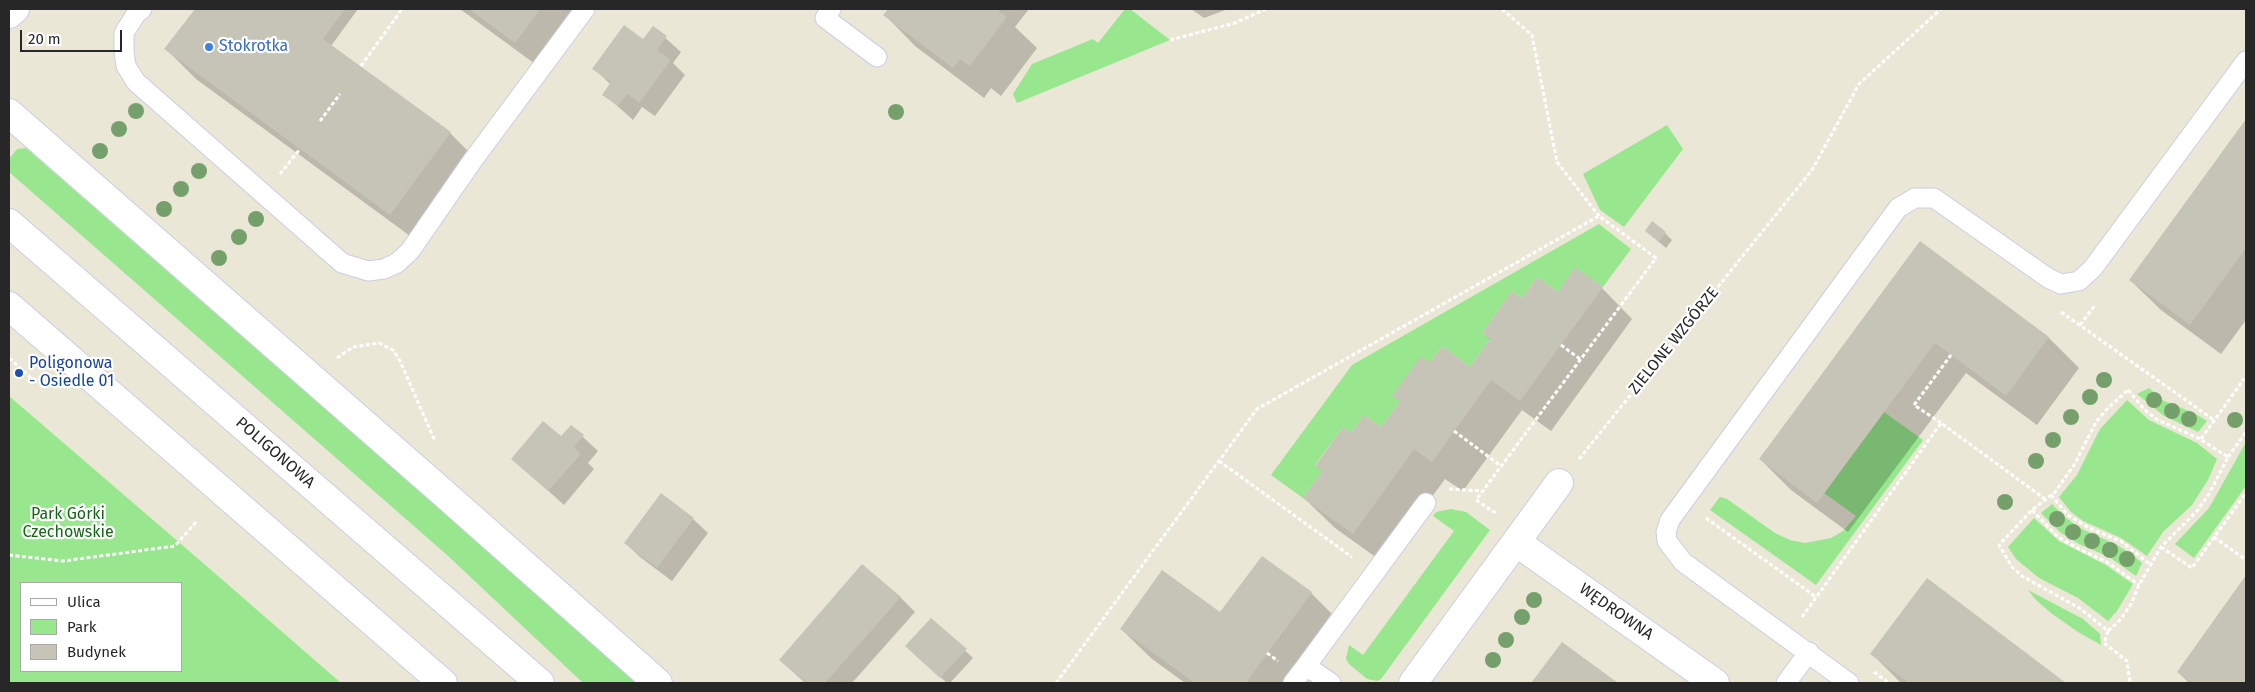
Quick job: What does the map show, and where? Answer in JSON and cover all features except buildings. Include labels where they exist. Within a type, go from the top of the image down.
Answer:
[{"type":"street","points":[[9,14],[14,9]]},
{"type":"street","points":[[9,113],[658,683]]},
{"type":"street","name":"POLIGONOWA","points":[[9,222],[540,683]]},
{"type":"street","points":[[9,306],[443,683]]},
{"type":"street","points":[[1414,683],[1510,530],[1559,483]]},
{"type":"street","name":"WĘDROWNA","points":[[1510,530],[1715,683]]},
{"type":"lane","points":[[142,9],[136,14],[124,33],[126,66],[136,82],[342,263],[368,271],[384,269],[397,263],[410,251],[473,160],[585,9]]},
{"type":"lane","points":[[831,9],[825,18],[878,57]]},
{"type":"lane","points":[[1849,683],[1683,562],[1668,541],[1666,532],[1670,520],[1898,208],[1915,198],[1934,198],[2048,278],[2061,284],[2079,281],[2093,268],[2246,61]]},
{"type":"lane","points":[[1293,683],[1426,503]]},
{"type":"lane","points":[[1786,683],[1809,652]]},
{"type":"lane","points":[[1306,666],[1331,683]]},
{"type":"path","points":[[361,66],[402,9]]},
{"type":"path","points":[[1170,40],[1235,23],[1266,9]]},
{"type":"path","points":[[1502,9],[1532,35],[1557,162],[1599,216],[1656,258],[1476,500],[1510,530]]},
{"type":"path","name":"ZIELONE WZGÓRZE","points":[[1559,483],[1812,170],[1859,84],[1941,9]]},
{"type":"path","points":[[320,121],[340,94]]},
{"type":"path","points":[[278,176],[300,149]]},
{"type":"path","points":[[1056,683],[1257,409],[1599,216]]},
{"type":"path","points":[[2057,309],[2214,420]]},
{"type":"path","points":[[333,362],[353,347],[379,343],[393,350],[400,361],[435,443]]},
{"type":"path","points":[[1561,345],[1580,360]]},
{"type":"path","points":[[1951,355],[1914,405],[2045,499]]},
{"type":"path","points":[[9,358],[38,384]]},
{"type":"path","points":[[2200,439],[2244,379]]},
{"type":"path","points":[[2108,631],[2081,609],[2022,576],[2004,556],[1999,545],[2065,479],[2096,422],[2128,390],[2144,409],[2156,419],[2200,439],[2228,458]]},
{"type":"path","points":[[1788,637],[1941,423]]},
{"type":"path","points":[[1454,431],[1501,466]]},
{"type":"path","points":[[2130,683],[2127,661],[2104,643],[2108,631],[2126,611],[2161,547],[2197,511],[2228,458],[2246,432]]},
{"type":"path","points":[[1219,461],[1357,561]]},
{"type":"path","points":[[1447,489],[1483,491]]},
{"type":"path","points":[[2161,547],[2192,568],[2246,493]]},
{"type":"path","points":[[2051,495],[2068,514],[2089,528],[2122,542],[2151,565]]},
{"type":"path","points":[[2032,510],[2058,537],[2107,562],[2139,585]]},
{"type":"path","points":[[1701,515],[1816,597]]},
{"type":"path","points":[[9,555],[63,561],[175,546],[196,522]]},
{"type":"path","points":[[2214,537],[2246,560]]},
{"type":"green space","points":[[1125,9],[1130,9],[1170,40],[1017,103],[1013,94],[1032,64],[1093,39],[1098,43]]},
{"type":"green space","points":[[1667,125],[1683,149],[1624,227],[1600,210],[1583,174]]},
{"type":"green space","points":[[26,148],[636,683],[583,683],[447,555],[9,172],[9,159],[17,149]]},
{"type":"green space","points":[[1599,224],[1631,249],[1603,287],[1575,268],[1558,292],[1537,277],[1522,298],[1512,291],[1482,333],[1490,339],[1470,367],[1442,346],[1430,362],[1393,396],[1400,401],[1381,427],[1364,415],[1351,433],[1343,427],[1315,465],[1322,471],[1303,498],[1271,475],[1352,365]]},
{"type":"green space","points":[[2149,388],[2164,401],[2194,413],[2207,421],[2198,432],[2164,416],[2137,394]]},
{"type":"green space","name":"Park Górki Czechowskie","points":[[9,396],[210,569],[341,683],[9,683]]},
{"type":"green space","points":[[2127,400],[2149,420],[2197,443],[2217,459],[2208,480],[2192,505],[2163,532],[2147,556],[2121,538],[2083,521],[2071,512],[2059,497],[2077,475],[2100,429]]},
{"type":"green space","points":[[1884,412],[1923,440],[1816,585],[1710,510],[1720,497],[1727,499],[1775,533],[1790,540],[1805,543],[1831,538],[1843,531],[1856,516],[1824,493]]},
{"type":"green space","points":[[2246,442],[2246,486],[2194,558],[2175,544],[2209,508]]},
{"type":"green space","points":[[2052,504],[2066,518],[2082,529],[2117,545],[2134,556],[2142,563],[2136,576],[2109,557],[2079,544],[2061,533],[2041,513]]},
{"type":"green space","points":[[1451,509],[1466,512],[1490,530],[1381,679],[1377,681],[1367,679],[1349,664],[1346,659],[1349,645],[1363,655],[1454,531],[1433,516],[1436,512]]},
{"type":"green space","points":[[2034,518],[2059,541],[2106,565],[2133,584],[2117,611],[2108,621],[2078,598],[2039,578],[2016,559],[2008,547]]},
{"type":"green space","points":[[2028,590],[2083,619],[2100,634],[2101,645],[2051,613]]},
{"type":"place","name":"Stokrotka","points":[[209,47]]},
{"type":"place","name":"Poligonowa - Osiedle 01","points":[[19,373]]}]
